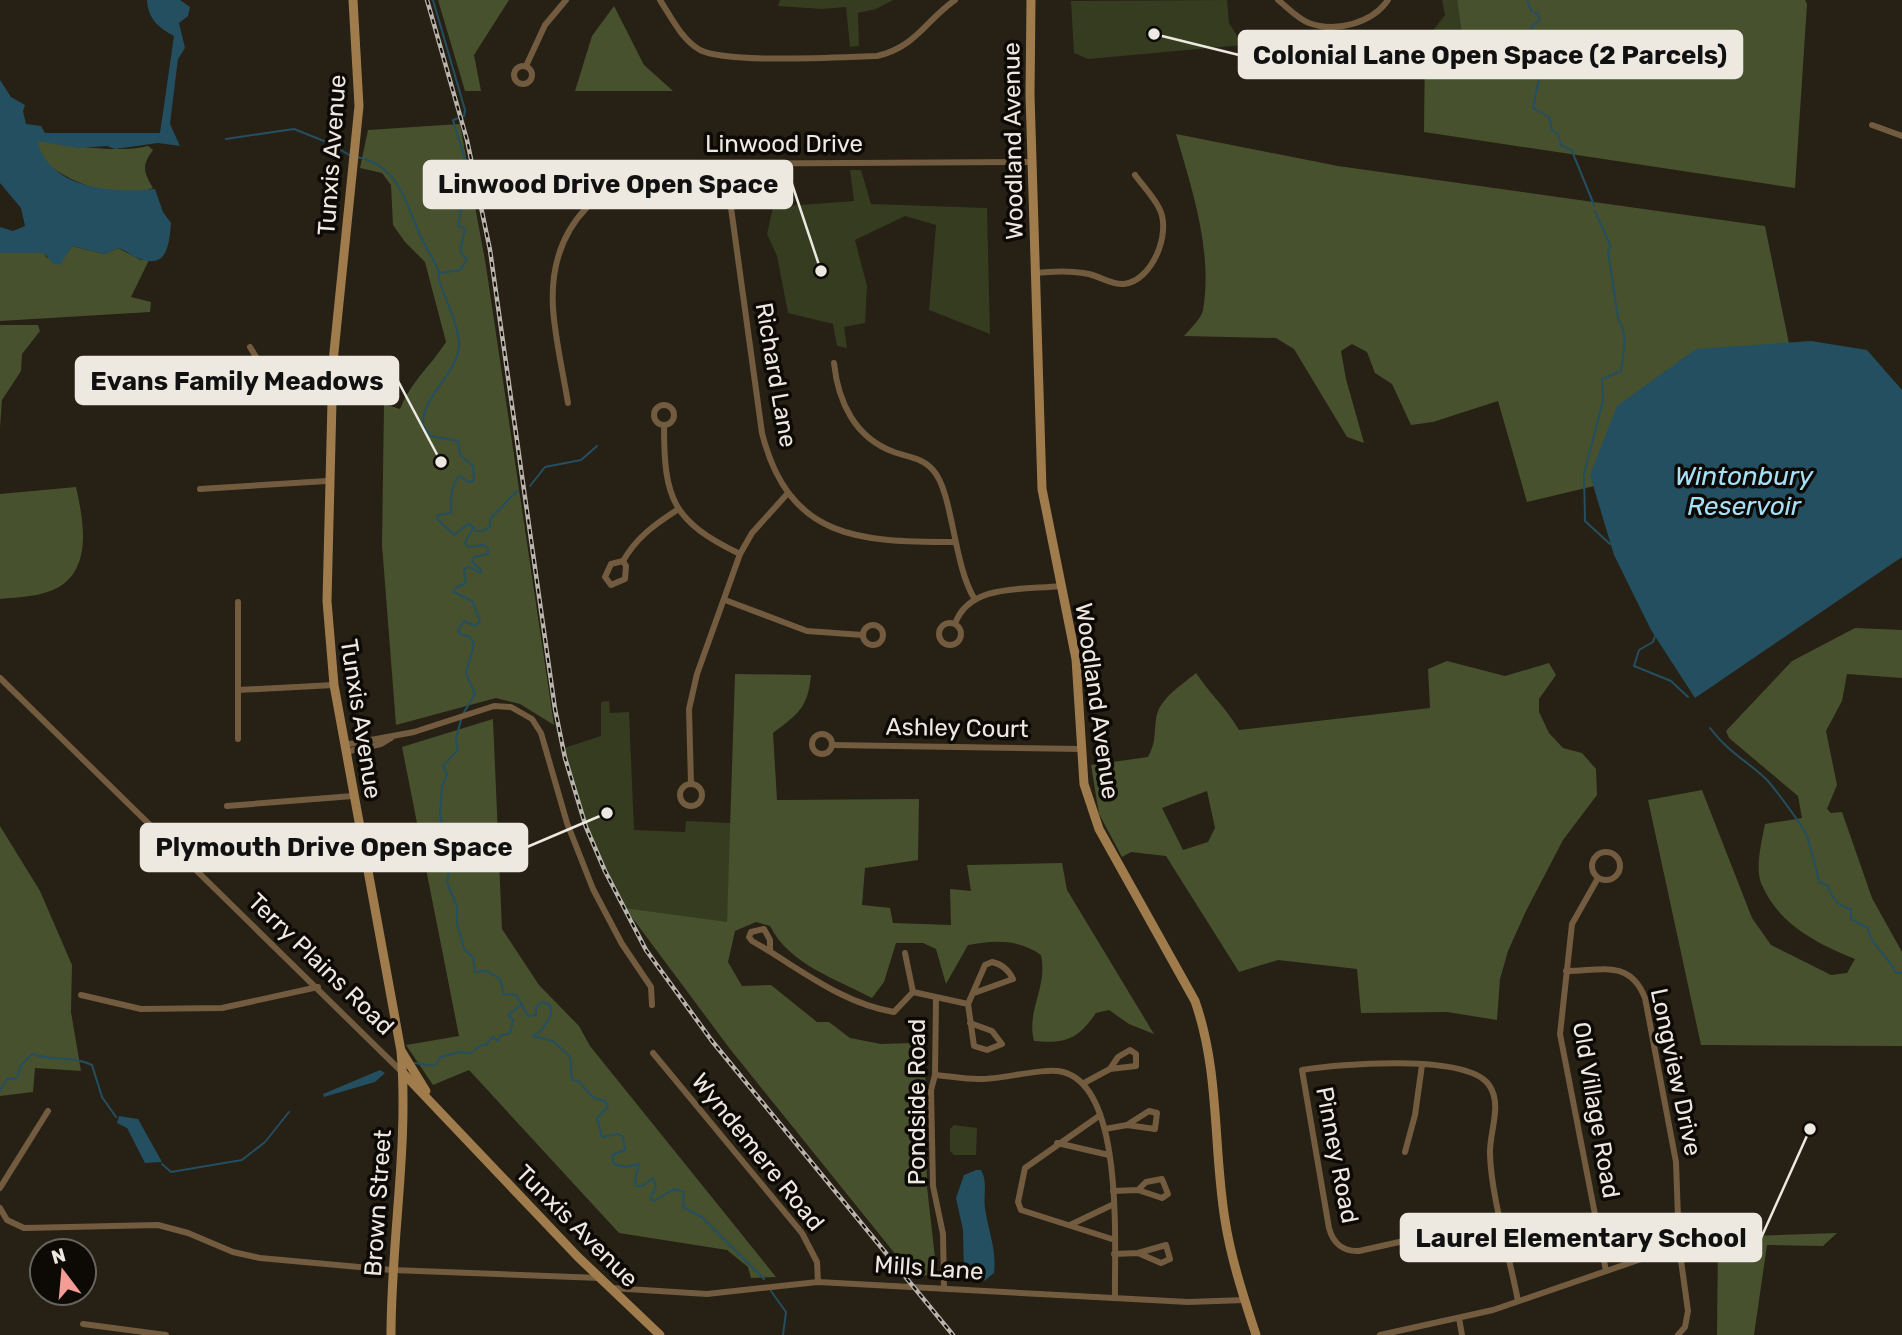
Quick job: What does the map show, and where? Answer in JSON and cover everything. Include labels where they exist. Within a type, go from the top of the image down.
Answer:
[{"type":"street","name":"Tunxis Avenue","points":[[353,0],[359,81],[355,157],[332,362],[327,481],[327,601],[334,685],[403,1073],[600,1278],[660,1335]]},
{"type":"street","points":[[526,66],[545,25],[566,0]]},
{"type":"street","points":[[660,0],[687,39],[699,49],[728,57],[755,57],[877,56],[890,53],[913,41],[955,0]]},
{"type":"street","name":"Woodland Avenue","points":[[1031,0],[1032,162],[1042,489],[1076,659],[1084,784],[1099,828],[1195,1001],[1202,1020],[1217,1121],[1225,1221],[1255,1335]]},
{"type":"street","points":[[1278,0],[1309,23],[1345,26],[1372,18],[1388,0]]},
{"type":"street","points":[[1872,125],[1902,136]]},
{"type":"street","name":"Linwood Drive","points":[[568,403],[553,308],[556,270],[570,230],[604,191],[628,176],[662,166],[1032,162]]},
{"type":"street","name":"Richard Lane","points":[[725,164],[762,433],[770,460],[788,493],[815,517],[844,533],[876,541],[954,542]]},
{"type":"street","points":[[525,173],[555,166],[576,169],[604,191]]},
{"type":"street","points":[[1035,273],[1070,271],[1121,285],[1139,279],[1148,270],[1163,233],[1163,221],[1161,211],[1135,175]]},
{"type":"street","points":[[250,346],[259,362],[267,364],[332,362]]},
{"type":"street","points":[[834,363],[841,398],[861,430],[881,446],[920,460],[934,470],[942,486],[960,568],[974,598]]},
{"type":"street","points":[[664,425],[666,478],[677,510],[712,540],[740,554]]},
{"type":"street","points":[[200,489],[327,481]]},
{"type":"street","points":[[691,784],[691,694],[740,554],[752,533],[788,493]]},
{"type":"street","points":[[622,561],[648,528],[677,510]]},
{"type":"street","points":[[955,624],[958,615],[974,598],[1061,586]]},
{"type":"street","points":[[725,600],[807,631],[863,635]]},
{"type":"street","points":[[238,602],[238,738]]},
{"type":"street","name":"Terry Plains Road","points":[[0,678],[403,1073]]},
{"type":"street","points":[[238,690],[334,685]]},
{"type":"street","points":[[345,748],[393,737],[494,706],[511,707],[525,713],[537,726],[584,868],[622,944],[651,987],[652,1005]]},
{"type":"street","name":"Ashley Court","points":[[832,745],[1081,749]]},
{"type":"street","points":[[227,806],[353,796]]},
{"type":"street","name":"Old Village Road","points":[[1600,854],[1614,855],[1620,866],[1618,874],[1607,880],[1598,878],[1593,870],[1594,860],[1600,854]]},
{"type":"street","name":"Old Village Road","points":[[1598,878],[1572,924],[1560,1015],[1561,1048],[1606,1271]]},
{"type":"street","points":[[770,951],[817,982],[884,1011],[894,1012],[904,1006],[913,992],[905,953]]},
{"type":"street","points":[[970,1023],[992,1031],[1002,1044],[988,1050],[974,1046],[970,1023],[968,1004],[985,965],[999,963],[1009,971],[1013,979],[989,985],[974,993]]},
{"type":"street","name":"Longview Drive","points":[[1566,971],[1620,970],[1638,981],[1644,998],[1676,1162],[1679,1246],[1688,1318],[1678,1335]]},
{"type":"street","points":[[81,995],[141,1009],[222,1008],[318,987]]},
{"type":"street","points":[[913,992],[968,1004]]},
{"type":"street","name":"Pondside Road","points":[[936,998],[935,1074],[931,1090],[933,1186],[943,1234],[944,1288]]},
{"type":"street","points":[[401,1051],[441,1115]]},
{"type":"street","name":"Wyndemere Road","points":[[653,1053],[802,1233],[812,1248],[818,1282]]},
{"type":"street","name":"Pinney Road","points":[[1422,1065],[1380,1062],[1302,1070],[1332,1236],[1343,1248],[1359,1251],[1502,1219]]},
{"type":"street","points":[[1405,1152],[1415,1115],[1422,1065],[1478,1075],[1492,1089],[1495,1110],[1490,1156],[1518,1301]]},
{"type":"street","points":[[1084,1083],[1110,1069]]},
{"type":"street","points":[[935,1074],[978,1079],[1062,1071],[1084,1083],[1095,1099],[1105,1129],[1109,1155],[1114,1204],[1115,1298]]},
{"type":"street","name":"Brown Street","points":[[391,1335],[403,1073]]},
{"type":"street","points":[[0,1188],[48,1111]]},
{"type":"street","points":[[1105,1129],[1127,1125],[1154,1129],[1157,1113],[1149,1111],[1127,1125]]},
{"type":"street","points":[[1099,1116],[1025,1168],[1018,1202],[1021,1210],[1115,1240]]},
{"type":"street","points":[[1057,1143],[1109,1155]]},
{"type":"street","points":[[1113,1191],[1138,1190]]},
{"type":"street","points":[[1070,1225],[1114,1204]]},
{"type":"street","points":[[0,1208],[7,1220],[24,1228],[167,1226],[246,1256],[392,1270],[600,1278]]},
{"type":"street","points":[[1114,1254],[1138,1253],[1166,1245],[1170,1259],[1161,1263],[1138,1253]]},
{"type":"street","points":[[1380,1335],[1459,1318],[1518,1301],[1679,1246]]},
{"type":"street","name":"Mills Lane","points":[[611,1288],[707,1294],[818,1282],[1188,1302],[1245,1300]]},
{"type":"street","points":[[1459,1318],[1462,1335]]},
{"type":"street","points":[[83,1324],[166,1335]]},
{"type":"green space","points":[[438,0],[509,0],[474,55],[481,91],[465,91]]},
{"type":"green space","points":[[780,0],[893,0],[876,9],[858,13],[859,46],[850,47],[846,7],[822,9],[778,6]]},
{"type":"green space","points":[[1227,0],[1229,23],[1243,45],[1088,59],[1074,53],[1071,1]]},
{"type":"green space","points":[[1442,0],[1457,0],[1463,41],[1425,41],[1445,15]]},
{"type":"green space","points":[[1457,0],[1805,0],[1807,4],[1795,188],[1424,132],[1425,41],[1463,41]]},
{"type":"green space","points":[[614,6],[644,65],[673,91],[575,91],[592,36]]},
{"type":"green space","points":[[460,124],[486,266],[554,725],[520,704],[496,698],[396,725],[382,545],[384,404],[400,409],[410,390],[446,342],[425,262],[393,225],[391,185],[382,173],[360,168],[368,130]]},
{"type":"green space","points":[[1176,134],[1338,166],[1765,226],[1805,422],[1628,478],[1527,502],[1498,401],[1433,422],[1411,425],[1392,384],[1375,373],[1367,352],[1352,344],[1341,351],[1364,443],[1347,437],[1294,349],[1276,338],[1184,336],[1203,310],[1205,265],[1199,221]]},
{"type":"green space","points":[[37,141],[96,148],[148,146],[153,150],[145,169],[153,188],[140,192],[111,192],[67,177],[42,159]]},
{"type":"green space","points":[[850,170],[861,170],[871,204],[987,208],[990,334],[929,310],[936,225],[905,216],[855,240],[867,286],[865,323],[844,327],[847,348],[837,346],[833,324],[788,313],[777,256],[767,234],[773,207],[854,201]]},
{"type":"green space","points":[[72,246],[105,254],[118,248],[141,260],[149,260],[131,297],[151,302],[150,312],[0,321],[0,253],[44,253],[47,258],[66,255]]},
{"type":"green space","points":[[0,325],[38,325],[40,331],[22,354],[21,371],[2,400],[0,428]]},
{"type":"green space","points":[[76,487],[83,541],[77,567],[70,578],[45,593],[0,599],[0,494]]},
{"type":"green space","points":[[1855,628],[1902,630],[1902,678],[1847,674],[1842,701],[1826,731],[1837,785],[1827,809],[1831,813],[1842,812],[1872,898],[1902,952],[1902,1046],[1701,1045],[1648,800],[1702,790],[1752,918],[1771,945],[1831,975],[1847,973],[1855,959],[1813,939],[1788,921],[1777,910],[1761,883],[1759,862],[1765,824],[1802,818],[1798,796],[1729,738],[1726,731],[1792,661]]},
{"type":"green space","points":[[1447,661],[1505,676],[1549,663],[1556,675],[1539,699],[1539,712],[1549,733],[1563,748],[1582,753],[1596,769],[1597,795],[1563,840],[1508,951],[1500,979],[1497,1020],[1447,1012],[1361,1013],[1357,969],[1278,960],[1239,972],[1166,856],[1131,852],[1122,857],[1099,814],[1091,765],[1148,757],[1154,743],[1156,719],[1161,705],[1196,673],[1239,730],[1430,708],[1428,669]],"holes":[[[1207,791],[1215,828],[1208,842],[1183,850],[1162,808]]]},
{"type":"green space","points":[[735,674],[811,675],[804,703],[789,721],[773,733],[777,800],[919,799],[918,860],[865,868],[862,905],[890,908],[893,923],[951,925],[950,889],[971,891],[967,865],[1062,863],[1067,890],[1154,1034],[1129,1024],[1109,1010],[1096,1013],[1083,1029],[1070,1038],[1055,1042],[1034,1041],[1032,1030],[1042,978],[1041,955],[1015,943],[988,942],[968,945],[946,984],[936,949],[923,943],[896,943],[884,982],[872,998],[801,960],[778,939],[770,926],[756,922],[735,931],[728,962],[742,986],[771,985],[817,1022],[829,1022],[850,1038],[881,1044],[912,1043],[925,1054],[927,1187],[937,1275],[913,1276],[730,1049],[625,908],[727,922]]},
{"type":"green space","points":[[609,701],[610,713],[629,712],[634,830],[685,832],[686,821],[731,823],[727,923],[625,908],[586,827],[564,748],[601,736],[601,702]]},
{"type":"green space","points":[[493,719],[502,929],[539,985],[579,1026],[590,1046],[776,1277],[751,1278],[748,1267],[727,1250],[619,1233],[469,1070],[433,1085],[406,1045],[459,1036],[402,747]]},
{"type":"green space","points":[[0,826],[40,891],[72,965],[71,1012],[81,1071],[35,1068],[33,1092],[0,1096]]},
{"type":"green space","points":[[954,1125],[977,1128],[976,1155],[954,1155],[950,1151],[950,1129]]},
{"type":"green space","points":[[1837,1233],[1823,1246],[1767,1245],[1754,1335],[1717,1335],[1718,1237]]},
{"type":"water","points":[[147,0],[180,0],[190,7],[188,16],[179,23],[185,48],[178,59],[170,124],[180,146],[158,143],[115,149],[107,146],[78,148],[37,141],[44,157],[55,170],[69,179],[103,188],[155,189],[163,212],[171,223],[165,254],[155,261],[148,261],[118,248],[105,254],[72,246],[60,265],[52,263],[44,253],[0,253],[0,227],[13,231],[25,226],[21,208],[0,183],[0,80],[11,97],[25,105],[23,111],[26,124],[41,126],[45,133],[160,133],[174,36],[155,22]]},
{"type":"water","name":"Wintonbury Reservoir","points":[[1811,341],[1867,350],[1902,390],[1902,557],[1695,698],[1651,630],[1614,555],[1590,475],[1617,406],[1696,349]]},
{"type":"water","points":[[380,1070],[385,1073],[375,1082],[324,1097],[323,1094]]},
{"type":"water","points":[[119,1116],[138,1119],[162,1162],[145,1163],[127,1128],[117,1123]]},
{"type":"water","points":[[981,1170],[984,1179],[985,1208],[994,1256],[994,1273],[984,1281],[964,1276],[963,1230],[956,1198],[964,1175]]},
{"type":"waterway","points":[[433,0],[465,110],[464,116],[453,120],[468,170],[458,226],[465,229],[460,252],[467,259],[460,270],[439,273],[459,345],[453,366],[428,404],[423,425],[431,436],[458,441],[460,455],[473,466],[474,481],[468,482],[460,476],[456,480],[451,498],[451,513],[438,515],[437,519],[454,535],[468,524],[474,527],[465,543],[468,547],[483,545],[488,548],[488,554],[474,557],[472,562],[481,570],[480,573],[468,566],[464,570],[466,583],[455,588],[454,592],[472,601],[480,621],[475,626],[464,621],[458,630],[460,634],[470,637],[474,644],[466,673],[475,694],[463,714]]},
{"type":"waterway","points":[[1527,0],[1531,11],[1538,14],[1540,20],[1532,26],[1527,54],[1541,69],[1533,108],[1549,117],[1552,130],[1558,134],[1561,145],[1572,151],[1594,205]]},
{"type":"waterway","points":[[226,139],[294,129],[329,143],[351,156]]},
{"type":"waterway","points":[[357,157],[382,167],[398,185],[439,272]]},
{"type":"waterway","points":[[1595,211],[1611,247],[1608,251],[1624,344],[1621,371],[1602,379],[1603,401],[1584,474],[1585,521],[1610,544]]},
{"type":"waterway","points":[[530,486],[545,467],[581,460],[597,446]]},
{"type":"waterway","points":[[475,531],[490,527],[490,519],[518,490]]},
{"type":"waterway","points":[[1655,636],[1653,642],[1639,650],[1634,666],[1671,681],[1688,697]]},
{"type":"waterway","points":[[461,720],[456,738],[458,750],[443,766],[447,774],[442,787],[440,815],[450,860],[447,883],[457,906],[457,923],[464,949],[473,957],[475,972],[487,971],[500,979],[504,994],[516,995],[528,1016],[536,1015],[536,1007],[542,1002],[550,1005],[551,1015],[542,1030],[533,1036],[553,1041],[570,1057],[572,1080],[578,1081],[594,1098],[605,1101],[608,1107],[597,1118],[602,1137],[618,1134],[623,1137],[625,1150],[612,1155],[614,1164],[625,1167],[639,1164],[635,1179],[637,1186],[642,1186],[653,1178],[656,1187],[650,1199],[654,1201],[674,1189],[684,1192],[683,1207],[702,1217],[764,1279]]},
{"type":"waterway","points":[[1710,728],[1775,790],[1807,836],[1819,882],[1828,886],[1839,904],[1851,909],[1851,919],[1868,928],[1872,940],[1896,973],[1902,973]]},
{"type":"waterway","points":[[415,1063],[434,1066],[441,1057],[459,1052],[471,1053],[481,1045],[486,1045],[493,1037],[498,1041],[500,1036],[510,1033],[513,1020],[508,1015],[522,1004]]},
{"type":"waterway","points":[[0,1090],[7,1079],[17,1078],[21,1065],[32,1054],[78,1060],[92,1065],[102,1097],[116,1117]]},
{"type":"waterway","points":[[162,1164],[171,1172],[242,1160],[265,1142],[289,1112]]},
{"type":"waterway","points":[[771,1291],[786,1312],[783,1335]]},
{"type":"railway","points":[[427,0],[467,140],[490,250],[555,709],[565,758],[586,827],[605,871],[646,950],[712,1041],[953,1335]]},
{"type":"place","name":"Colonial Lane Open Space (2 Parcels)","points":[[1154,34]]},
{"type":"place","name":"Linwood Drive Open Space","points":[[821,271]]},
{"type":"place","name":"Evans Family Meadows","points":[[441,462]]},
{"type":"place","name":"Plymouth Drive Open Space","points":[[607,813]]},
{"type":"place","name":"Laurel Elementary School","points":[[1810,1129]]}]
